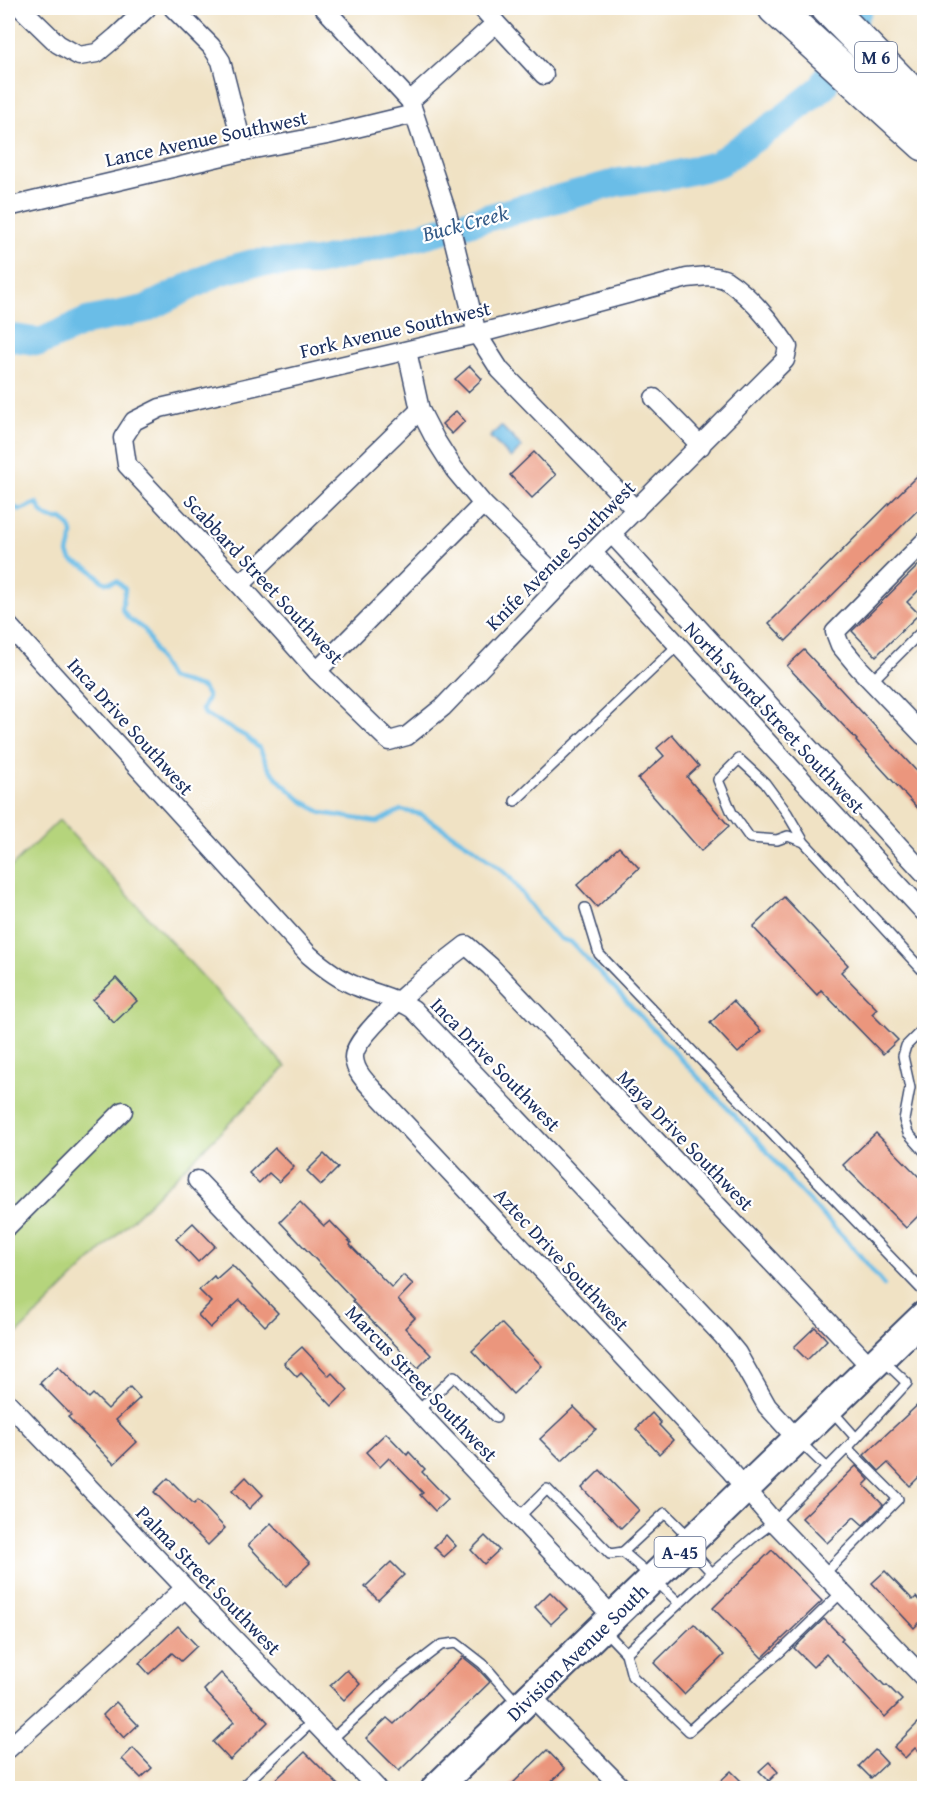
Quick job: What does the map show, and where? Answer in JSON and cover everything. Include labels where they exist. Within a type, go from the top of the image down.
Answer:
[{"type":"highway","points":[[775,8],[924,144]]},
{"type":"highway","name":"M 6","points":[[828,8],[924,106]]},
{"type":"main road","name":"Division Avenue South","points":[[436,1788],[924,1316]]},
{"type":"street","points":[[21,8],[58,44],[79,56],[97,53],[147,8]]},
{"type":"street","points":[[173,8],[211,46],[220,61],[244,151]]},
{"type":"street","points":[[324,8],[412,107],[447,213],[477,334],[500,370],[636,510]]},
{"type":"street","points":[[482,8],[544,75]]},
{"type":"street","name":"Lance Avenue Southwest","points":[[8,207],[244,151],[327,135],[412,107],[496,23]]},
{"type":"street","name":"Fork Avenue Southwest","points":[[123,438],[134,421],[160,408],[477,334],[687,278],[708,276],[725,279],[748,298],[788,347],[785,360],[756,390]]},
{"type":"street","points":[[407,351],[420,410],[454,469],[483,504],[563,582]]},
{"type":"street","name":"Knife Avenue Southwest","points":[[389,741],[407,736],[443,707],[563,582],[756,390]]},
{"type":"street","points":[[654,398],[700,446]]},
{"type":"street","points":[[240,585],[420,410]]},
{"type":"street","name":"Scabbard Street Southwest","points":[[123,438],[128,465],[317,671],[389,741]]},
{"type":"street","points":[[317,671],[483,504]]},
{"type":"street","name":"North Sword Street Southwest","points":[[612,534],[924,873]]},
{"type":"street","points":[[924,542],[835,632],[840,645],[924,736]]},
{"type":"street","name":"North Sword Street Southwest","points":[[593,553],[924,912]]},
{"type":"street","name":"Inca Drive Southwest","points":[[8,625],[309,955],[354,986],[400,1002],[412,1009],[723,1336],[737,1353],[767,1406],[797,1439]]},
{"type":"street","name":"Maya Drive Southwest","points":[[400,1002],[426,975],[466,945],[490,966],[877,1363]]},
{"type":"street","name":"Aztec Drive Southwest","points":[[400,1002],[361,1039],[353,1055],[355,1069],[746,1489],[774,1522],[924,1678]]},
{"type":"street","points":[[8,1226],[123,1111]]},
{"type":"street","name":"Marcus Street Southwest","points":[[197,1180],[519,1517],[608,1623]]},
{"type":"street","name":"Palma Street Southwest","points":[[8,1403],[331,1740],[369,1786]]},
{"type":"street","points":[[8,1749],[184,1588]]},
{"type":"street","points":[[526,1701],[622,1788]]},
{"type":"lane","points":[[872,681],[924,629]]},
{"type":"lane","points":[[515,801],[678,645]]},
{"type":"lane","points":[[804,842],[788,836],[777,840],[750,838],[732,813],[718,780],[740,759],[765,783],[787,813],[804,842],[924,972]]},
{"type":"lane","points":[[585,908],[599,954],[924,1292]]},
{"type":"lane","points":[[924,1028],[906,1046],[903,1056],[910,1088],[904,1120],[908,1133],[924,1151]]},
{"type":"lane","points":[[626,1653],[712,1573],[774,1522],[907,1383],[877,1363]]},
{"type":"lane","points":[[418,1411],[454,1376],[496,1418]]},
{"type":"lane","points":[[830,1408],[856,1438]]},
{"type":"lane","points":[[797,1439],[827,1468]]},
{"type":"lane","points":[[824,1574],[898,1499],[847,1448]]},
{"type":"lane","points":[[519,1517],[547,1489],[610,1554],[623,1552],[665,1513],[712,1573]]},
{"type":"lane","points":[[623,1552],[679,1604]]},
{"type":"lane","points":[[608,1623],[626,1653],[632,1676],[689,1731],[778,1653],[842,1592]]},
{"type":"lane","points":[[331,1740],[402,1675],[441,1645],[456,1643],[526,1701]]},
{"type":"lane","points":[[241,1788],[313,1721]]},
{"type":"green space","points":[[59,820],[286,1067],[8,1343],[8,870]]},
{"type":"water","points":[[501,426],[522,447],[511,458],[490,437]]},
{"type":"building","points":[[470,366],[482,379],[468,392],[455,379]]},
{"type":"building","points":[[456,411],[465,421],[452,434],[442,424]]},
{"type":"building","points":[[534,452],[556,475],[532,498],[510,475]]},
{"type":"building","points":[[924,469],[924,504],[786,641],[769,623]]},
{"type":"building","points":[[924,560],[924,585],[907,602],[919,614],[876,656],[852,631]]},
{"type":"building","points":[[804,650],[924,779],[924,815],[787,666]]},
{"type":"building","points":[[672,735],[699,766],[687,777],[729,826],[701,851],[638,779],[664,756],[657,748]]},
{"type":"building","points":[[619,847],[639,868],[597,907],[577,885]]},
{"type":"building","points":[[784,897],[848,965],[841,972],[877,1009],[872,1014],[898,1040],[883,1054],[821,990],[817,995],[753,927]]},
{"type":"building","points":[[116,978],[137,1001],[114,1023],[93,1000]]},
{"type":"building","points":[[733,1001],[761,1031],[738,1053],[710,1023]]},
{"type":"building","points":[[876,1133],[924,1182],[924,1210],[906,1228],[843,1165]]},
{"type":"building","points":[[275,1148],[294,1167],[279,1182],[269,1173],[259,1183],[249,1173]]},
{"type":"building","points":[[324,1154],[338,1168],[321,1185],[307,1171]]},
{"type":"building","points":[[300,1202],[324,1226],[330,1221],[392,1288],[403,1275],[413,1284],[398,1300],[415,1318],[405,1328],[431,1355],[418,1368],[352,1301],[354,1300],[280,1222]]},
{"type":"building","points":[[193,1223],[215,1246],[198,1262],[176,1239]]},
{"type":"building","points":[[232,1265],[278,1313],[265,1326],[240,1300],[210,1328],[198,1315],[211,1302],[199,1290],[214,1276],[216,1279]]},
{"type":"building","points":[[501,1323],[542,1366],[513,1394],[472,1351]]},
{"type":"building","points":[[815,1327],[827,1340],[807,1360],[794,1347]]},
{"type":"building","points":[[302,1347],[329,1376],[332,1373],[348,1390],[332,1406],[301,1373],[297,1377],[284,1363]]},
{"type":"building","points":[[58,1366],[89,1398],[93,1394],[108,1409],[130,1387],[140,1398],[116,1420],[137,1442],[114,1464],[68,1417],[71,1415],[40,1383]]},
{"type":"building","points":[[924,1399],[924,1472],[910,1486],[888,1463],[879,1471],[864,1455]]},
{"type":"building","points":[[574,1407],[596,1429],[562,1461],[540,1439]]},
{"type":"building","points":[[652,1413],[661,1423],[659,1425],[673,1440],[659,1454],[636,1429]]},
{"type":"building","points":[[386,1433],[407,1455],[409,1452],[425,1469],[422,1472],[448,1499],[435,1511],[420,1495],[423,1493],[389,1458],[380,1467],[366,1452]]},
{"type":"building","points":[[856,1466],[869,1480],[864,1485],[883,1505],[863,1525],[854,1517],[827,1543],[802,1518]]},
{"type":"building","points":[[600,1470],[639,1510],[621,1528],[582,1488]]},
{"type":"building","points":[[246,1477],[263,1495],[249,1509],[232,1491]]},
{"type":"building","points":[[168,1478],[194,1504],[198,1500],[225,1528],[208,1545],[154,1492]]},
{"type":"building","points":[[271,1523],[310,1563],[286,1586],[248,1545]]},
{"type":"building","points":[[446,1535],[456,1546],[444,1557],[434,1547]]},
{"type":"building","points":[[485,1536],[499,1550],[484,1564],[471,1550]]},
{"type":"building","points":[[772,1550],[822,1601],[762,1658],[713,1608]]},
{"type":"building","points":[[391,1562],[404,1575],[378,1600],[365,1587]]},
{"type":"building","points":[[885,1571],[913,1600],[916,1597],[924,1606],[924,1618],[914,1628],[872,1583]]},
{"type":"building","points":[[550,1592],[567,1609],[551,1624],[535,1607]]},
{"type":"building","points":[[824,1619],[885,1686],[887,1685],[902,1700],[885,1717],[826,1654],[813,1667],[794,1648]]},
{"type":"building","points":[[694,1624],[724,1655],[684,1694],[654,1663]]},
{"type":"building","points":[[178,1626],[197,1646],[181,1661],[172,1653],[149,1674],[139,1663]]},
{"type":"building","points":[[463,1657],[490,1682],[399,1771],[366,1738],[387,1718],[394,1724]]},
{"type":"building","points":[[347,1670],[360,1684],[344,1700],[330,1686]]},
{"type":"building","points":[[221,1673],[268,1722],[230,1760],[213,1742],[234,1722],[204,1690]]},
{"type":"building","points":[[116,1702],[138,1725],[124,1738],[103,1715]]},
{"type":"building","points":[[924,1717],[924,1757],[915,1748],[905,1758],[894,1747]]},
{"type":"building","points":[[133,1748],[152,1768],[141,1778],[122,1759]]},
{"type":"building","points":[[547,1750],[565,1769],[545,1788],[508,1788]]},
{"type":"building","points":[[875,1750],[887,1763],[871,1778],[859,1766]]},
{"type":"building","points":[[305,1752],[341,1788],[267,1788]]},
{"type":"building","points":[[769,1762],[778,1772],[769,1781],[759,1771]]},
{"type":"building","points":[[731,1771],[748,1788],[713,1788]]},
{"type":"waterway","name":"Buck Creek","points":[[8,337],[40,342],[87,321],[145,309],[219,272],[253,263],[317,262],[619,182],[673,175],[716,165],[784,118],[823,87],[859,8]]},
{"type":"waterway","points":[[8,486],[10,505],[20,510],[37,503],[47,516],[62,519],[67,523],[72,531],[68,553],[71,560],[93,572],[103,582],[117,581],[125,589],[122,609],[128,618],[145,630],[170,678],[203,688],[208,697],[202,710],[206,715],[247,737],[260,749],[268,767],[301,800],[322,813],[377,822],[401,810],[420,814],[474,848],[508,875],[547,927],[561,939],[571,942],[762,1145],[793,1184],[852,1246],[884,1285]]}]
